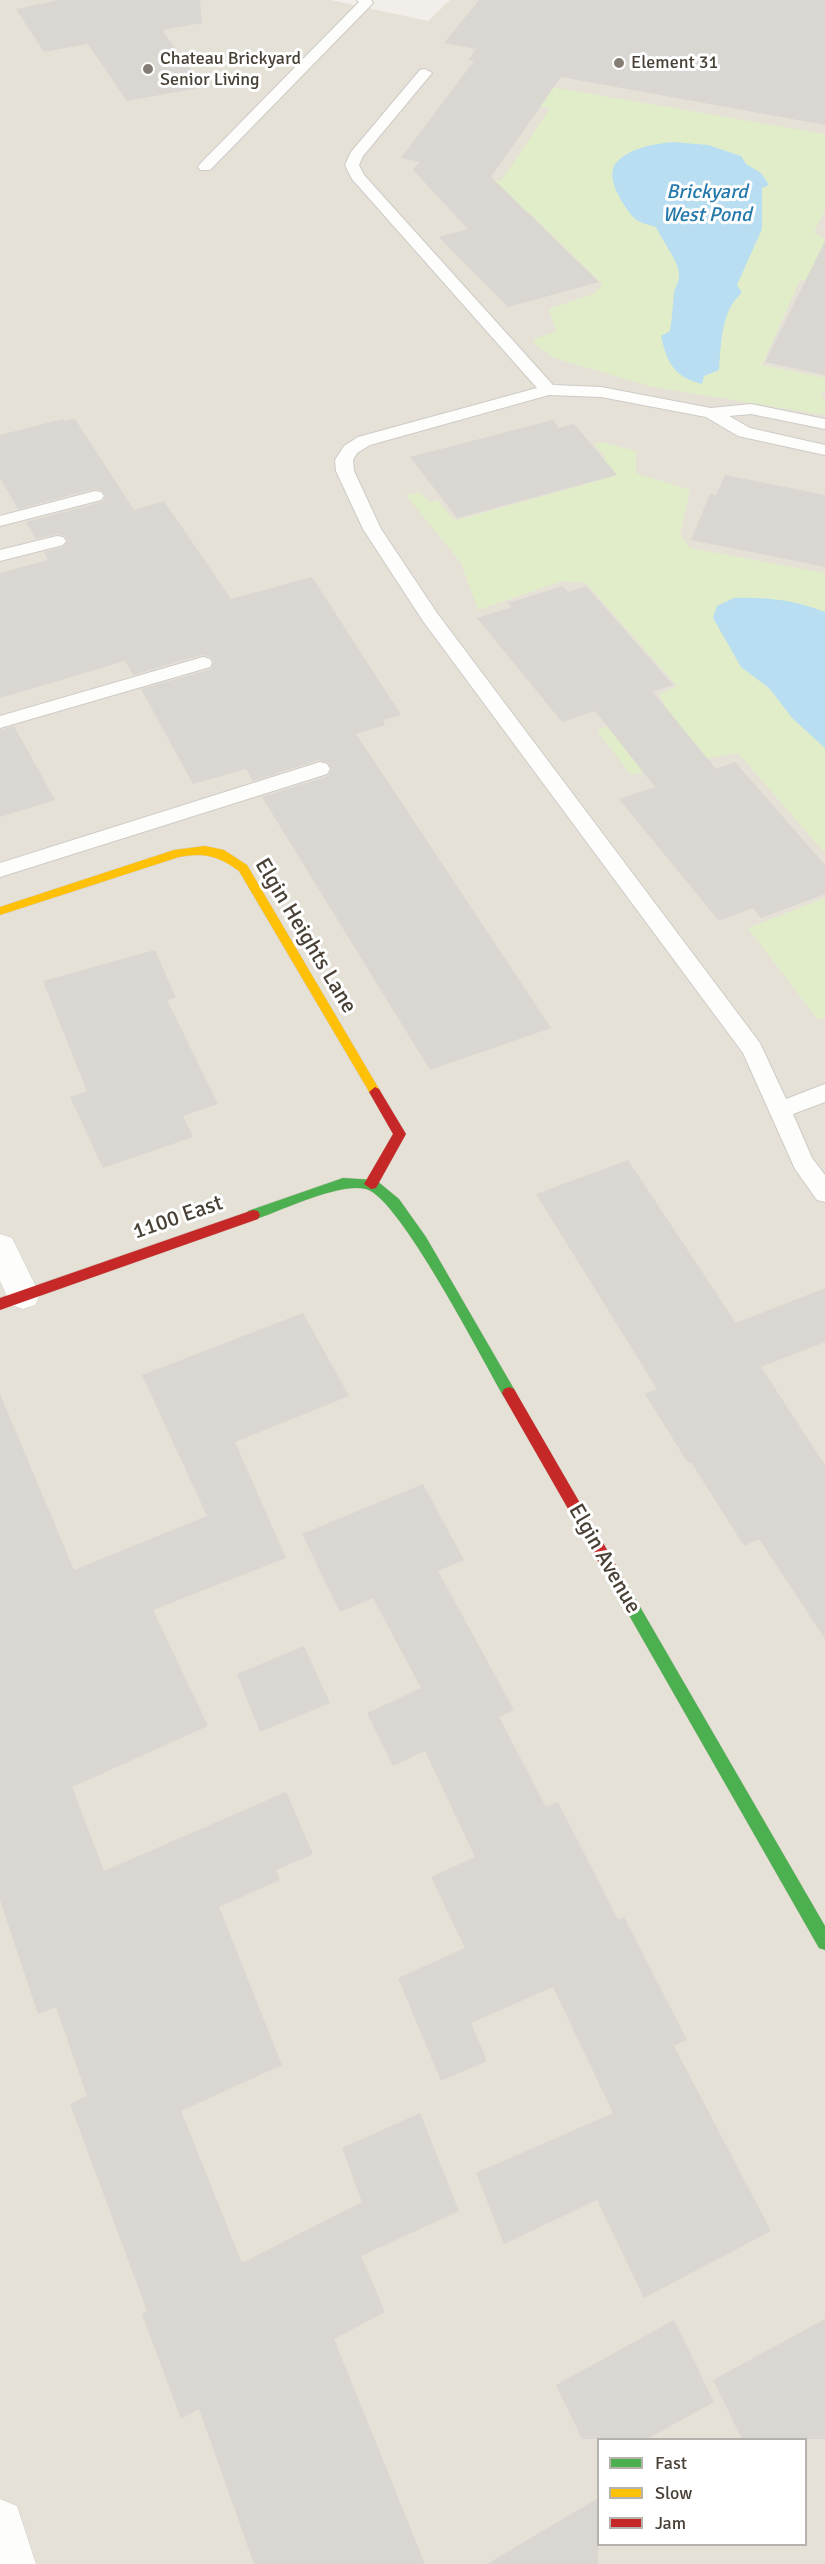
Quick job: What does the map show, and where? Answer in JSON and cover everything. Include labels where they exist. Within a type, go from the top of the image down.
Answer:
[{"type":"street","name":"Elgin Heights Lane","points":[[0,911],[178,853],[203,848],[223,852],[243,868],[400,1134],[371,1184]]},
{"type":"street","name":"1100 East","points":[[11,1299],[343,1183],[371,1184]]},
{"type":"street","name":"Elgin Avenue","points":[[371,1184],[394,1203],[421,1241],[825,1942]]},
{"type":"street","points":[[0,1247],[11,1299]]},
{"type":"street","points":[[0,2523],[12,2564]]},
{"type":"lane","points":[[205,167],[366,3],[364,0]]},
{"type":"lane","points":[[425,73],[356,155],[352,165],[357,176],[548,390]]},
{"type":"lane","points":[[825,424],[751,409],[711,413],[601,392],[548,390],[364,441],[350,450],[344,460],[345,471],[372,529],[430,617],[752,1049],[803,1163],[825,1193]]},
{"type":"lane","points":[[711,413],[744,432],[825,450]]},
{"type":"lane","points":[[0,521],[95,496]]},
{"type":"lane","points":[[0,556],[57,541]]},
{"type":"lane","points":[[0,722],[203,663]]},
{"type":"lane","points":[[0,870],[320,769]]},
{"type":"lane","points":[[780,1110],[825,1093]]},
{"type":"shaded area","points":[[0,0],[331,0],[428,21],[450,0],[825,0],[825,2564],[0,2564]]},
{"type":"green space","points":[[481,75],[825,134],[825,210],[814,232],[825,239],[825,285],[800,280],[762,365],[825,378],[825,393],[820,393],[825,400],[825,415],[653,387],[554,358],[534,343],[534,339],[556,332],[549,309],[593,294],[603,285],[527,211],[496,215],[422,180],[427,173],[467,175],[501,181],[550,108],[523,104]]},
{"type":"green space","points":[[601,442],[636,451],[636,473],[690,490],[680,535],[690,548],[825,573],[825,853],[738,753],[664,766],[631,775],[597,730],[664,704],[659,695],[677,686],[586,583],[562,581],[478,610],[461,563],[406,495],[420,492],[429,502],[437,500],[452,518],[458,520],[611,477],[599,461],[606,458],[594,444]]},
{"type":"green space","points":[[825,898],[825,1017],[818,1020],[748,928]]},
{"type":"water","name":"Brickyard West Pond","points":[[673,142],[708,145],[741,156],[746,164],[761,173],[769,185],[762,188],[762,229],[737,285],[742,293],[730,308],[723,329],[719,370],[704,376],[702,384],[692,381],[673,368],[661,336],[670,331],[674,293],[679,276],[676,263],[656,227],[639,221],[630,213],[617,192],[612,176],[616,163],[634,150]]},
{"type":"water","points":[[734,598],[780,600],[825,612],[825,748],[793,719],[769,688],[741,667],[713,618],[717,606]]},
{"type":"building","name":"Chateau Brickyard Senior Living","points":[[59,0],[200,0],[202,23],[162,30],[204,87],[127,101],[88,44],[44,52],[16,9]]},
{"type":"building","points":[[479,0],[825,0],[825,125],[561,77],[491,177],[599,282],[508,307],[439,237],[468,229],[413,170],[419,162],[401,158],[474,61],[468,60],[476,49],[444,43]]},
{"type":"building","points":[[825,241],[825,375],[765,362]]},
{"type":"building","points":[[63,419],[64,421],[75,419],[134,510],[164,501],[231,599],[312,577],[401,715],[383,720],[385,725],[356,734],[551,1028],[430,1070],[262,797],[328,776],[332,770],[329,763],[319,760],[253,781],[246,769],[193,784],[141,689],[211,669],[214,662],[211,657],[202,655],[133,675],[125,661],[0,698],[0,573],[48,560],[44,552],[64,547],[68,541],[65,536],[57,534],[36,539],[26,522],[102,502],[106,496],[101,490],[94,489],[18,509],[0,478],[0,435]]},
{"type":"building","points":[[553,420],[559,428],[574,424],[617,475],[457,518],[410,457]]},
{"type":"building","points":[[725,475],[825,495],[825,567],[691,540],[710,494],[716,495]]},
{"type":"building","points":[[563,586],[568,592],[586,586],[673,685],[653,692],[716,769],[735,762],[825,865],[825,894],[761,918],[753,908],[719,921],[619,799],[655,787],[595,711],[562,722],[477,618],[512,607],[508,603]]},
{"type":"building","points":[[14,726],[55,800],[0,817],[0,730]]},
{"type":"building","points":[[155,950],[176,998],[167,1000],[218,1104],[183,1116],[193,1137],[103,1168],[70,1097],[87,1091],[43,981]]},
{"type":"building","points":[[628,1160],[736,1323],[825,1288],[825,1342],[761,1367],[825,1465],[825,1639],[759,1539],[744,1546],[691,1462],[688,1463],[645,1394],[657,1389],[536,1194]]},
{"type":"building","points":[[303,1313],[349,1396],[235,1442],[286,1558],[153,1610],[208,1726],[72,1787],[104,1871],[286,1792],[313,1854],[276,1870],[280,1880],[219,1907],[282,2065],[181,2111],[242,2263],[362,2202],[342,2148],[420,2113],[459,2211],[361,2256],[385,2312],[334,2339],[425,2564],[254,2564],[199,2409],[181,2419],[142,2314],[147,2311],[70,2104],[87,2096],[56,2007],[38,2014],[0,1900],[0,1394],[74,1570],[207,1516],[142,1375]]},
{"type":"building","points":[[423,1484],[464,1560],[438,1571],[514,1710],[499,1717],[546,1807],[558,1802],[618,1920],[624,1917],[687,2040],[674,2046],[771,2231],[644,2298],[597,2200],[504,2244],[476,2173],[613,2113],[553,1987],[471,2023],[487,2061],[441,2081],[398,1978],[465,1948],[431,1877],[475,1857],[425,1751],[393,1766],[367,1713],[421,1688],[373,1598],[340,1612],[302,1534]]},
{"type":"building","points":[[304,1646],[330,1703],[260,1732],[237,1674]]},
{"type":"building","points":[[825,2319],[825,2439],[742,2438],[713,2380]]},
{"type":"building","points":[[674,2320],[714,2402],[649,2438],[582,2439],[556,2385]]},
{"type":"building","points":[[597,2499],[598,2564],[487,2564]]},
{"type":"traffic: fast","points":[[253,1215],[343,1183],[371,1184]]},
{"type":"traffic: fast","points":[[371,1184],[394,1203],[421,1241],[509,1393]]},
{"type":"traffic: fast","points":[[623,1591],[825,1942]]},
{"type":"traffic: slow","points":[[0,911],[178,853],[197,850],[220,853],[243,868],[375,1092]]},
{"type":"traffic: jam","points":[[371,1184],[400,1134],[375,1092]]},
{"type":"traffic: jam","points":[[0,1304],[253,1215]]},
{"type":"traffic: jam","points":[[509,1393],[623,1591]]},
{"type":"place","name":"Element 31","points":[[619,63]]},
{"type":"place","name":"Chateau Brickyard Senior Living","points":[[148,69]]}]
